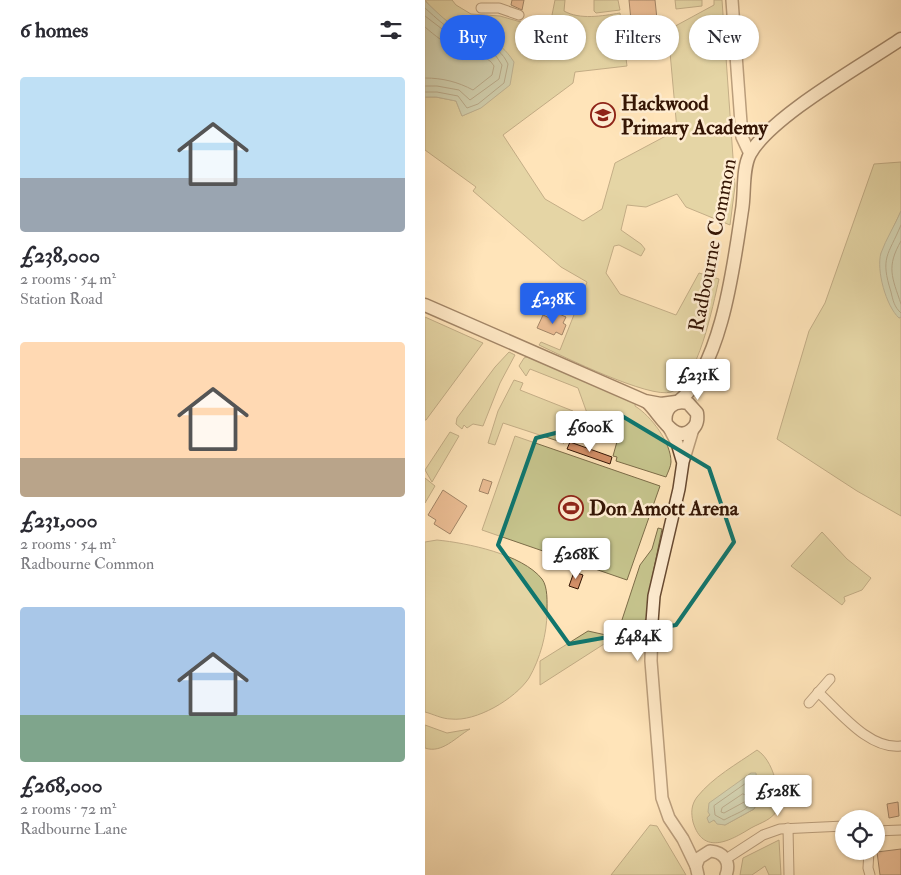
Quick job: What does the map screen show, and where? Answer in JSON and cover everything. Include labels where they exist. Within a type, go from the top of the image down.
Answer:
[{"type":"main road","name":"Radbourne Common","points":[[677,402],[697,380],[715,340],[727,297],[750,154],[769,130],[798,107],[901,40]]},
{"type":"main road","points":[[425,304],[645,401],[661,404],[687,402],[697,413],[697,422],[693,429],[683,434],[678,434],[668,426],[658,411],[645,401]]},
{"type":"main road","name":"Radbourne Common","points":[[697,380],[697,413]]},
{"type":"main road","points":[[668,426],[666,414],[672,405],[677,402]]},
{"type":"street","points":[[732,0],[742,137],[750,154]]},
{"type":"street","points":[[481,8],[500,4],[519,15]]},
{"type":"street","points":[[668,426],[677,443],[683,462]]},
{"type":"street","points":[[693,429],[683,462],[679,489],[654,596],[651,661],[660,787],[669,818],[683,839],[697,871]]},
{"type":"street","points":[[809,703],[830,679]]},
{"type":"street","points":[[819,692],[876,742],[892,747],[901,746]]},
{"type":"street","points":[[726,859],[763,834],[788,828],[835,826]]},
{"type":"street","points":[[788,828],[789,875]]},
{"type":"street","points":[[885,831],[901,830]]},
{"type":"street","points":[[683,839],[719,853],[726,859],[727,874]]},
{"type":"street","points":[[697,871],[699,858],[710,851]]},
{"type":"street","points":[[868,860],[870,875]]},
{"type":"highlighted area","points":[[622,416],[709,468],[734,542],[676,625],[569,644],[498,545],[536,438]]},
{"type":"shaded area","points":[[425,0],[452,0],[456,5],[471,14],[486,15],[440,16]]},
{"type":"shaded area","points":[[555,0],[565,0],[564,11],[574,15],[552,15]]},
{"type":"shaded area","points":[[594,0],[618,0],[620,10],[596,13],[594,11]]},
{"type":"shaded area","points":[[675,0],[702,0],[702,6],[676,9]]},
{"type":"shaded area","points":[[714,0],[722,0],[723,15],[696,15],[714,5]]},
{"type":"shaded area","points":[[586,16],[596,16],[596,60],[626,60],[627,66],[575,72],[573,83],[503,135],[545,199],[583,221],[602,209],[615,163],[677,130],[671,60],[679,60],[679,24],[689,19],[689,60],[726,60],[735,186],[730,225],[686,207],[677,194],[646,207],[627,205],[621,230],[645,249],[641,256],[619,245],[614,246],[606,273],[620,294],[676,315],[699,273],[719,279],[703,342],[696,359],[681,386],[671,392],[645,389],[626,383],[585,367],[539,345],[541,342],[560,350],[587,282],[561,267],[473,191],[476,187],[425,150],[425,97],[456,101],[462,116],[480,108],[509,85],[498,60],[505,60],[505,17],[515,20],[515,60],[586,60]]},
{"type":"shaded area","points":[[901,162],[901,211],[881,254],[899,318],[901,317],[901,516],[857,491],[777,439],[809,331],[825,303],[874,164]]},
{"type":"shaded area","points":[[425,317],[483,343],[426,420],[425,420]]},
{"type":"shaded area","points":[[509,352],[515,355],[500,383],[483,426],[473,424],[467,428],[464,425],[462,429],[456,424],[457,418],[495,367]]},
{"type":"shaded area","points":[[529,356],[636,401],[635,406],[659,430],[668,446],[671,462],[666,477],[616,461],[617,457],[613,456],[618,438],[592,427],[578,388],[530,369],[526,376],[519,366],[524,358]]},
{"type":"shaded area","points":[[514,380],[523,383],[520,390],[573,411],[579,419],[569,441],[567,440],[564,443],[503,423],[495,445],[488,443],[498,411]]},
{"type":"shaded area","points":[[450,432],[459,436],[432,482],[425,470]]},
{"type":"shaded area","name":"Don Amott Arena","points":[[515,436],[660,486],[627,580],[482,530]]},
{"type":"shaded area","points":[[425,478],[435,486],[425,503]]},
{"type":"shaded area","points":[[658,528],[662,529],[648,598],[647,619],[621,633],[618,632],[640,565],[652,549]]},
{"type":"shaded area","points":[[822,532],[847,559],[871,578],[862,590],[844,597],[845,601],[842,605],[791,566]]},
{"type":"shaded area","points":[[437,540],[478,547],[508,556],[533,570],[544,582],[546,590],[547,620],[544,638],[529,678],[514,694],[494,708],[472,717],[461,719],[444,718],[425,712],[425,542]]},
{"type":"shaded area","points":[[588,631],[615,637],[540,685],[540,661]]},
{"type":"shaded area","points":[[425,725],[447,733],[470,729],[449,744],[437,749],[431,749],[425,748]]},
{"type":"shaded area","points":[[757,750],[764,756],[773,773],[780,799],[778,809],[773,816],[726,841],[718,843],[703,839],[693,822],[692,809],[695,800],[718,777]],"holes":[[[751,773],[754,809],[725,825],[707,818],[732,788]]]},
{"type":"shaded area","points":[[650,825],[657,826],[686,875],[611,875]]},
{"type":"shaded area","points":[[779,840],[781,875],[769,875],[765,866],[752,875],[740,875],[743,858]]},
{"type":"water","points":[[425,1],[441,15],[440,60],[505,60],[505,50],[514,62],[510,85],[481,108],[462,116],[456,101],[425,97]]},
{"type":"water","points":[[901,211],[901,317],[899,318],[886,297],[881,278],[880,260],[883,248]]},
{"type":"water","points":[[751,773],[756,773],[758,802],[754,809],[725,825],[717,824],[714,820],[709,823],[707,818],[710,815],[708,812],[709,803]]},
{"type":"building","points":[[512,0],[524,0],[522,10],[511,5]]},
{"type":"building","points":[[629,0],[655,0],[657,15],[630,15]]},
{"type":"building","points":[[557,313],[566,317],[563,323],[566,325],[562,335],[556,332],[554,335],[537,328],[543,315],[554,320]]},
{"type":"building","points":[[570,442],[612,457],[610,464],[567,449]]},
{"type":"building","points":[[483,479],[492,482],[488,494],[479,491]]},
{"type":"building","points":[[443,490],[467,506],[450,534],[434,524],[436,520],[428,515]]},
{"type":"building","points":[[574,572],[583,575],[578,589],[569,586]]},
{"type":"building","points":[[898,802],[899,816],[889,818],[887,804]]},
{"type":"building","points":[[901,849],[901,875],[880,875],[878,860],[885,860],[885,851]]},
{"type":"place","name":"Hackwood Primary Academy","points":[[603,115]]},
{"type":"place","name":"Don Amott Arena","points":[[571,508]]}]
